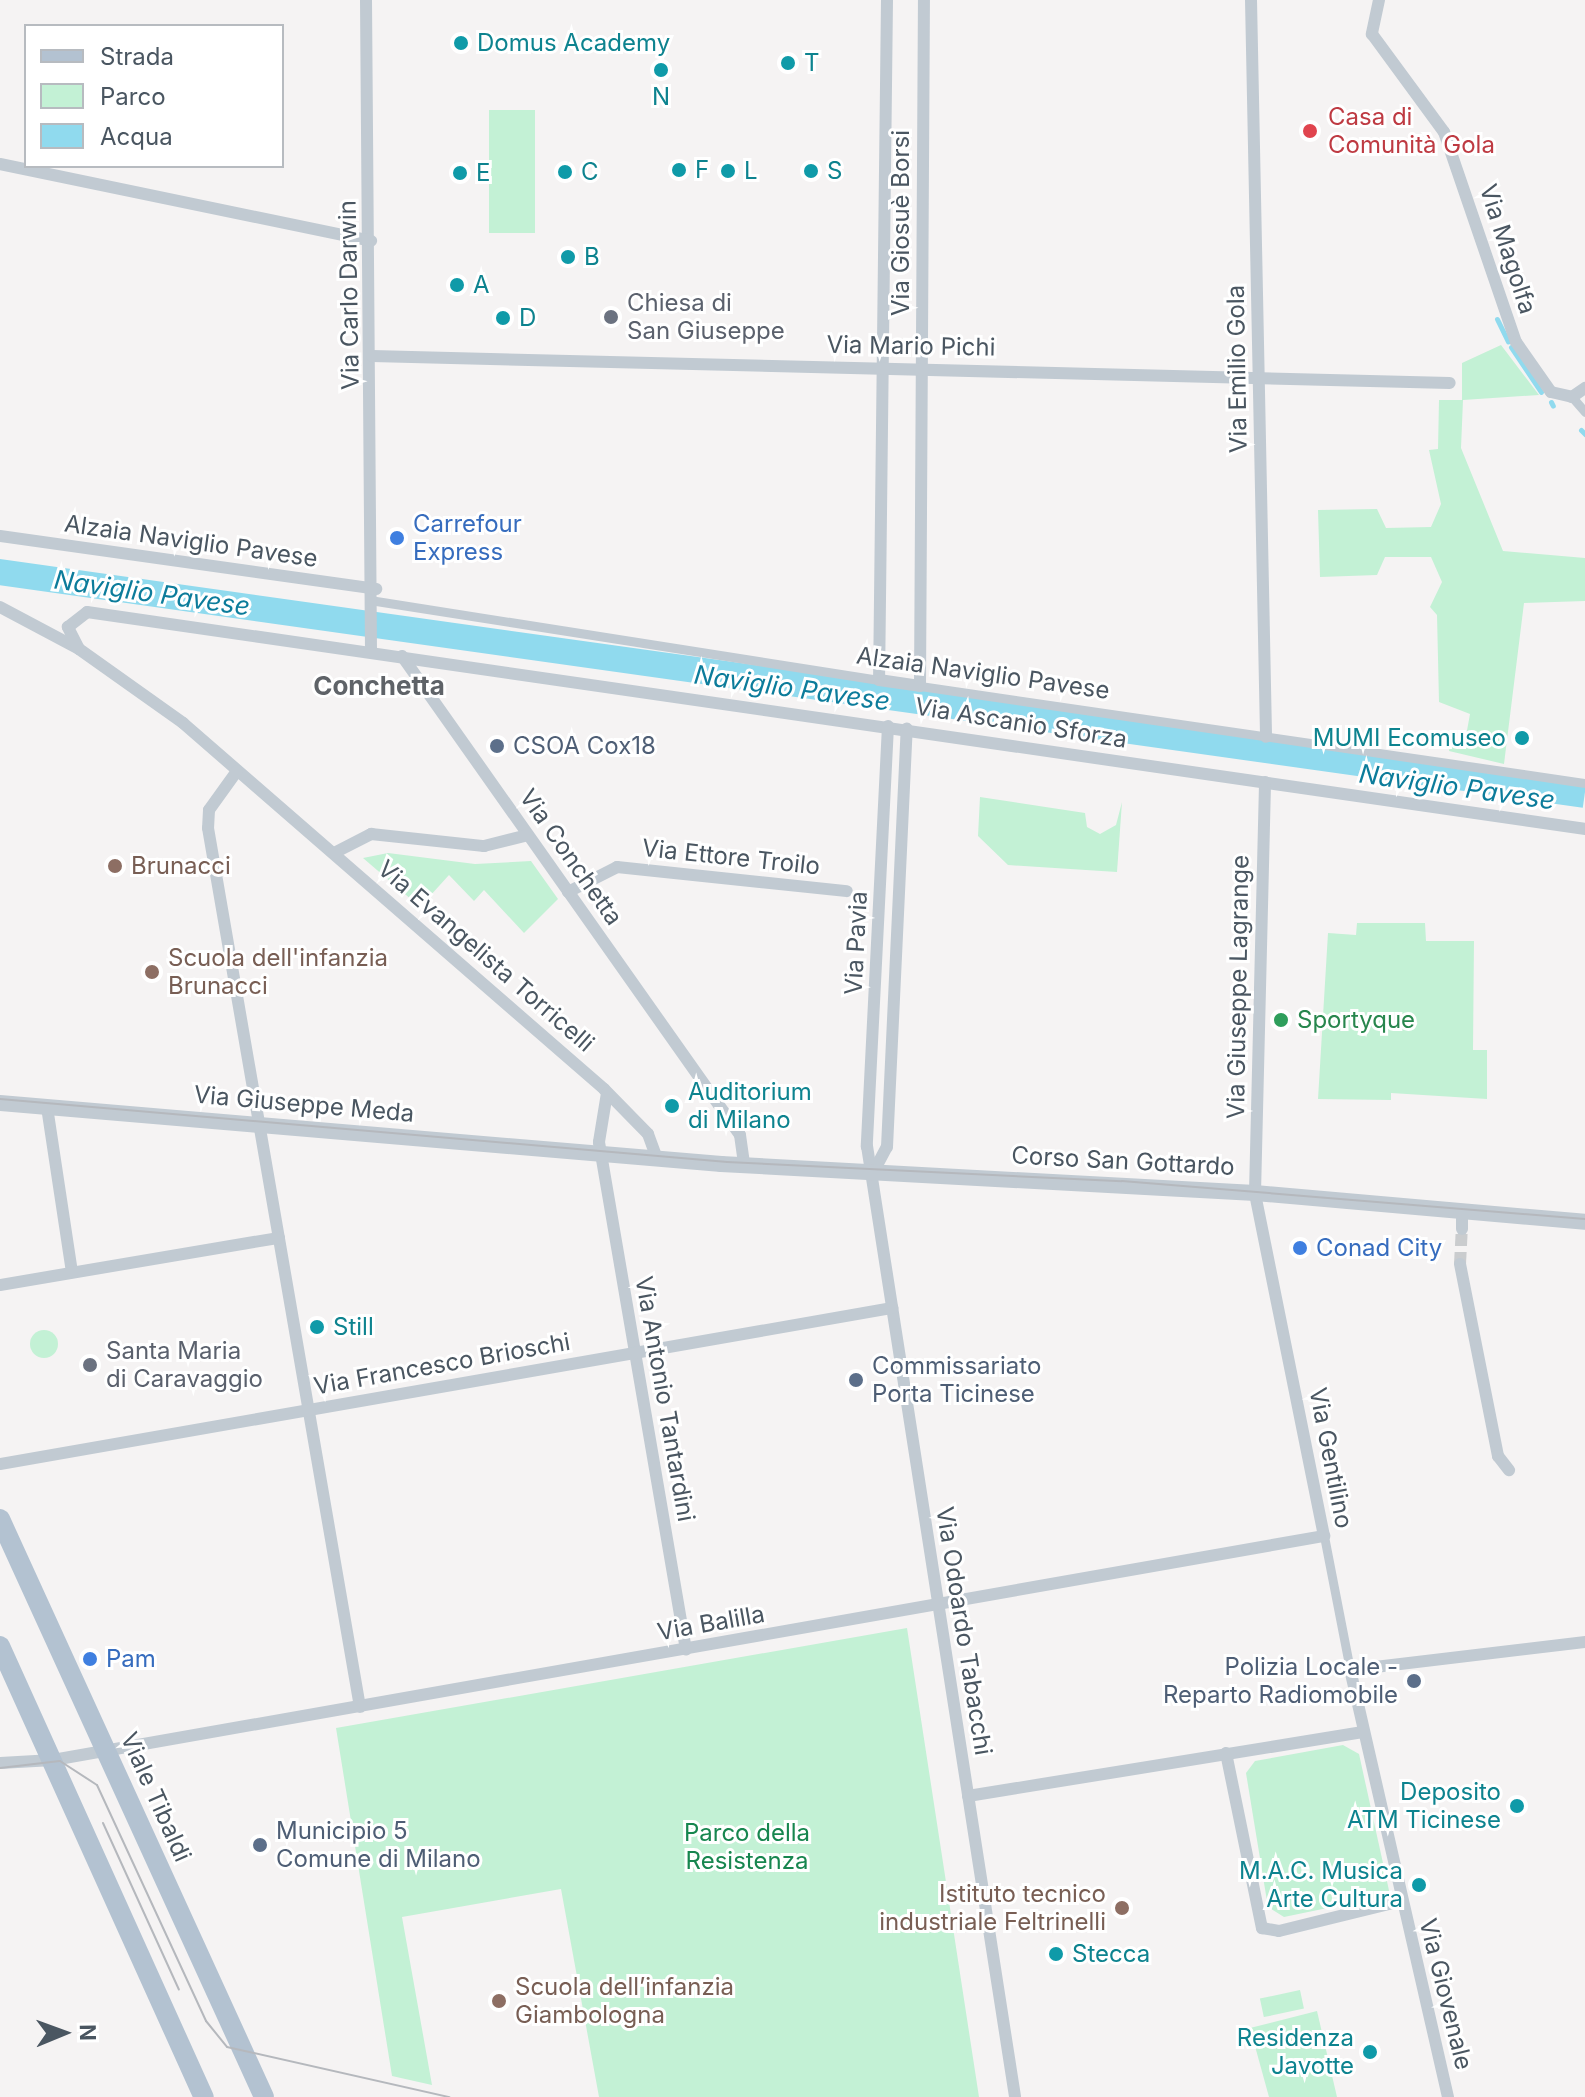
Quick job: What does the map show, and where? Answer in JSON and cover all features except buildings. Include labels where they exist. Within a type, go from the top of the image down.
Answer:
[{"type":"main road","name":"Viale Tibaldi","points":[[0,1519],[264,2097]]},
{"type":"main road","points":[[0,1646],[204,2097]]},
{"type":"street","name":"Via Carlo Darwin","points":[[366,0],[376,600]]},
{"type":"street","name":"Via Giosuè Borsi","points":[[879,680],[887,0]]},
{"type":"street","name":"Via Giosuè Borsi","points":[[920,686],[924,0]]},
{"type":"street","name":"Via Emilio Gola","points":[[1251,0],[1266,737]]},
{"type":"street","name":"Via Magolfa","points":[[1379,0],[1372,34],[1444,132],[1516,342],[1551,392],[1572,397],[1585,412]]},
{"type":"street","points":[[0,164],[371,241]]},
{"type":"street","name":"Via Mario Pichi","points":[[372,356],[1450,383]]},
{"type":"street","points":[[1572,397],[1585,388]]},
{"type":"street","name":"Alzaia Naviglio Pavese","points":[[0,536],[879,680],[1585,783]]},
{"type":"street","points":[[372,643],[376,600]]},
{"type":"street","name":"Via Evangelista Torricelli","points":[[0,607],[79,649],[237,771],[607,1093],[648,1134],[657,1159]]},
{"type":"street","points":[[79,649],[69,624],[87,612],[372,643],[402,656]]},
{"type":"street","name":"Via Ascanio Sforza","points":[[402,656],[1585,829]]},
{"type":"street","name":"Via Conchetta","points":[[402,656],[740,1135],[744,1165]]},
{"type":"street","name":"Via Pavia","points":[[874,1171],[870,1088],[888,726]]},
{"type":"street","name":"Via Pavia","points":[[874,1171],[887,1147],[907,728]]},
{"type":"street","points":[[237,771],[209,810],[208,828],[360,1707]]},
{"type":"street","name":"Via Giuseppe Lagrange","points":[[1255,1193],[1265,782]]},
{"type":"street","points":[[885,800],[904,801]]},
{"type":"street","name":"Via Evangelista Torricelli","points":[[334,853],[371,834],[484,846],[528,835]]},
{"type":"street","name":"Via Ettore Troilo","points":[[568,892],[617,867],[847,891]]},
{"type":"street","points":[[870,1088],[890,1089]]},
{"type":"street","name":"Via Antonio Tantardini","points":[[607,1093],[603,1154],[632,1352],[686,1650]]},
{"type":"street","name":"Via Giuseppe Meda","points":[[0,1103],[657,1159]]},
{"type":"street","points":[[47,1107],[72,1272]]},
{"type":"street","name":"Corso San Gottardo","points":[[657,1159],[1255,1193],[1462,1221],[1585,1222]]},
{"type":"street","name":"Via Odoardo Tabacchi","points":[[874,1171],[892,1308],[1015,2097]]},
{"type":"street","name":"Via Gentilino","points":[[1255,1193],[1363,1732]]},
{"type":"street","points":[[0,1285],[279,1238]]},
{"type":"street","points":[[1460,1264],[1498,1456],[1509,1470]]},
{"type":"street","name":"Via Francesco Brioschi","points":[[0,1464],[892,1308]]},
{"type":"street","name":"Via Balilla","points":[[0,1763],[53,1760],[1324,1536]]},
{"type":"street","points":[[1350,1670],[1585,1642]]},
{"type":"street","points":[[968,1796],[1363,1732]]},
{"type":"street","name":"Via Giovenale","points":[[1363,1732],[1448,2097]]},
{"type":"street","points":[[1226,1753],[1262,1928],[1279,1931],[1401,1901]]},
{"type":"green space","points":[[489,110],[535,110],[535,233],[489,233]]},
{"type":"green space","points":[[1501,345],[1539,395],[1463,400],[1461,448],[1503,551],[1585,558],[1585,601],[1524,603],[1504,764],[1449,751],[1450,745],[1464,747],[1470,714],[1439,702],[1437,615],[1430,607],[1442,582],[1431,557],[1385,557],[1377,575],[1320,577],[1318,510],[1377,509],[1386,528],[1431,527],[1441,504],[1429,450],[1438,449],[1439,400],[1462,400],[1462,363]]},
{"type":"green space","points":[[980,797],[1085,813],[1087,827],[1100,834],[1116,825],[1122,802],[1117,872],[1008,865],[978,836]]},
{"type":"green space","points":[[388,853],[475,864],[531,861],[558,899],[524,933],[484,890],[474,901],[449,875],[420,907],[363,858]]},
{"type":"green space","points":[[1357,923],[1425,923],[1426,941],[1474,941],[1473,1050],[1487,1050],[1487,1099],[1391,1093],[1391,1100],[1318,1099],[1328,933],[1356,935]]},
{"type":"green space","points":[[44,1330],[54,1334],[58,1344],[54,1354],[44,1358],[34,1354],[30,1344],[34,1334]]},
{"type":"green space","name":"Parco della Resistenza","points":[[907,1628],[979,2097],[599,2097],[561,1889],[402,1917],[432,2085],[392,2076],[336,1728]]},
{"type":"green space","points":[[1343,1745],[1359,1754],[1390,1895],[1284,1917],[1268,1907],[1246,1773],[1255,1761]]},
{"type":"green space","points":[[1300,1990],[1304,2009],[1264,2017],[1260,1999]]},
{"type":"green space","points":[[1317,2011],[1337,2097],[1269,2097],[1250,2028]]},
{"type":"water","name":"Naviglio Pavese","points":[[0,559],[1585,782],[1583,808],[0,585]]},
{"type":"waterway","points":[[1497,319],[1508,342]]},
{"type":"waterway","points":[[1511,347],[1541,392]]},
{"type":"waterway","points":[[1551,402],[1553,406]]},
{"type":"waterway","points":[[1581,430],[1585,434]]},
{"type":"tunnel","points":[[1460,1264],[1462,1229]]},
{"type":"tram line","points":[[0,1099],[727,1162],[1122,1181],[1585,1219]]},
{"type":"tram line","points":[[0,1768],[60,1761],[97,1785],[206,2021],[227,2047],[449,2097]]},
{"type":"tram line","points":[[103,1823],[179,1990]]},
{"type":"place","name":"Domus Academy","points":[[461,43]]},
{"type":"place","name":"T","points":[[788,63]]},
{"type":"place","name":"N","points":[[661,70]]},
{"type":"place","name":"Casa di Comunità Gola","points":[[1310,131]]},
{"type":"place","name":"F","points":[[679,170]]},
{"type":"place","name":"L","points":[[728,171]]},
{"type":"place","name":"S","points":[[811,171]]},
{"type":"place","name":"C","points":[[565,172]]},
{"type":"place","name":"E","points":[[460,173]]},
{"type":"place","name":"B","points":[[568,257]]},
{"type":"place","name":"A","points":[[457,285]]},
{"type":"place","name":"Chiesa di San Giuseppe","points":[[611,317]]},
{"type":"place","name":"D","points":[[503,318]]},
{"type":"place","name":"Carrefour Express","points":[[397,538]]},
{"type":"place","name":"MUMI Ecomuseo","points":[[1522,738]]},
{"type":"place","name":"CSOA Cox18","points":[[497,746]]},
{"type":"place","name":"Brunacci","points":[[115,866]]},
{"type":"place","name":"Scuola dell'infanzia Brunacci","points":[[152,972]]},
{"type":"place","name":"Sportyque","points":[[1281,1020]]},
{"type":"place","name":"Auditorium di Milano","points":[[672,1106]]},
{"type":"place","name":"Conad City","points":[[1300,1248]]},
{"type":"place","name":"Still","points":[[317,1327]]},
{"type":"place","name":"Santa Maria di Caravaggio","points":[[90,1365]]},
{"type":"place","name":"Commissariato Porta Ticinese","points":[[856,1380]]},
{"type":"place","name":"Pam","points":[[90,1659]]},
{"type":"place","name":"Polizia Locale - Reparto Radiomobile","points":[[1414,1681]]},
{"type":"place","name":"Deposito ATM Ticinese","points":[[1517,1806]]},
{"type":"place","name":"Municipio 5 Comune di Milano","points":[[260,1845]]},
{"type":"place","name":"M.A.C. Musica Arte Cultura","points":[[1419,1885]]},
{"type":"place","name":"Istituto tecnico industriale Feltrinelli","points":[[1122,1908]]},
{"type":"place","name":"Stecca","points":[[1056,1954]]},
{"type":"place","name":"Scuola dell’infanzia Giambologna","points":[[499,2001]]},
{"type":"place","name":"Residenza Javotte","points":[[1370,2052]]},
{"type":"district","name":"Conchetta","points":[[379,686]]}]
